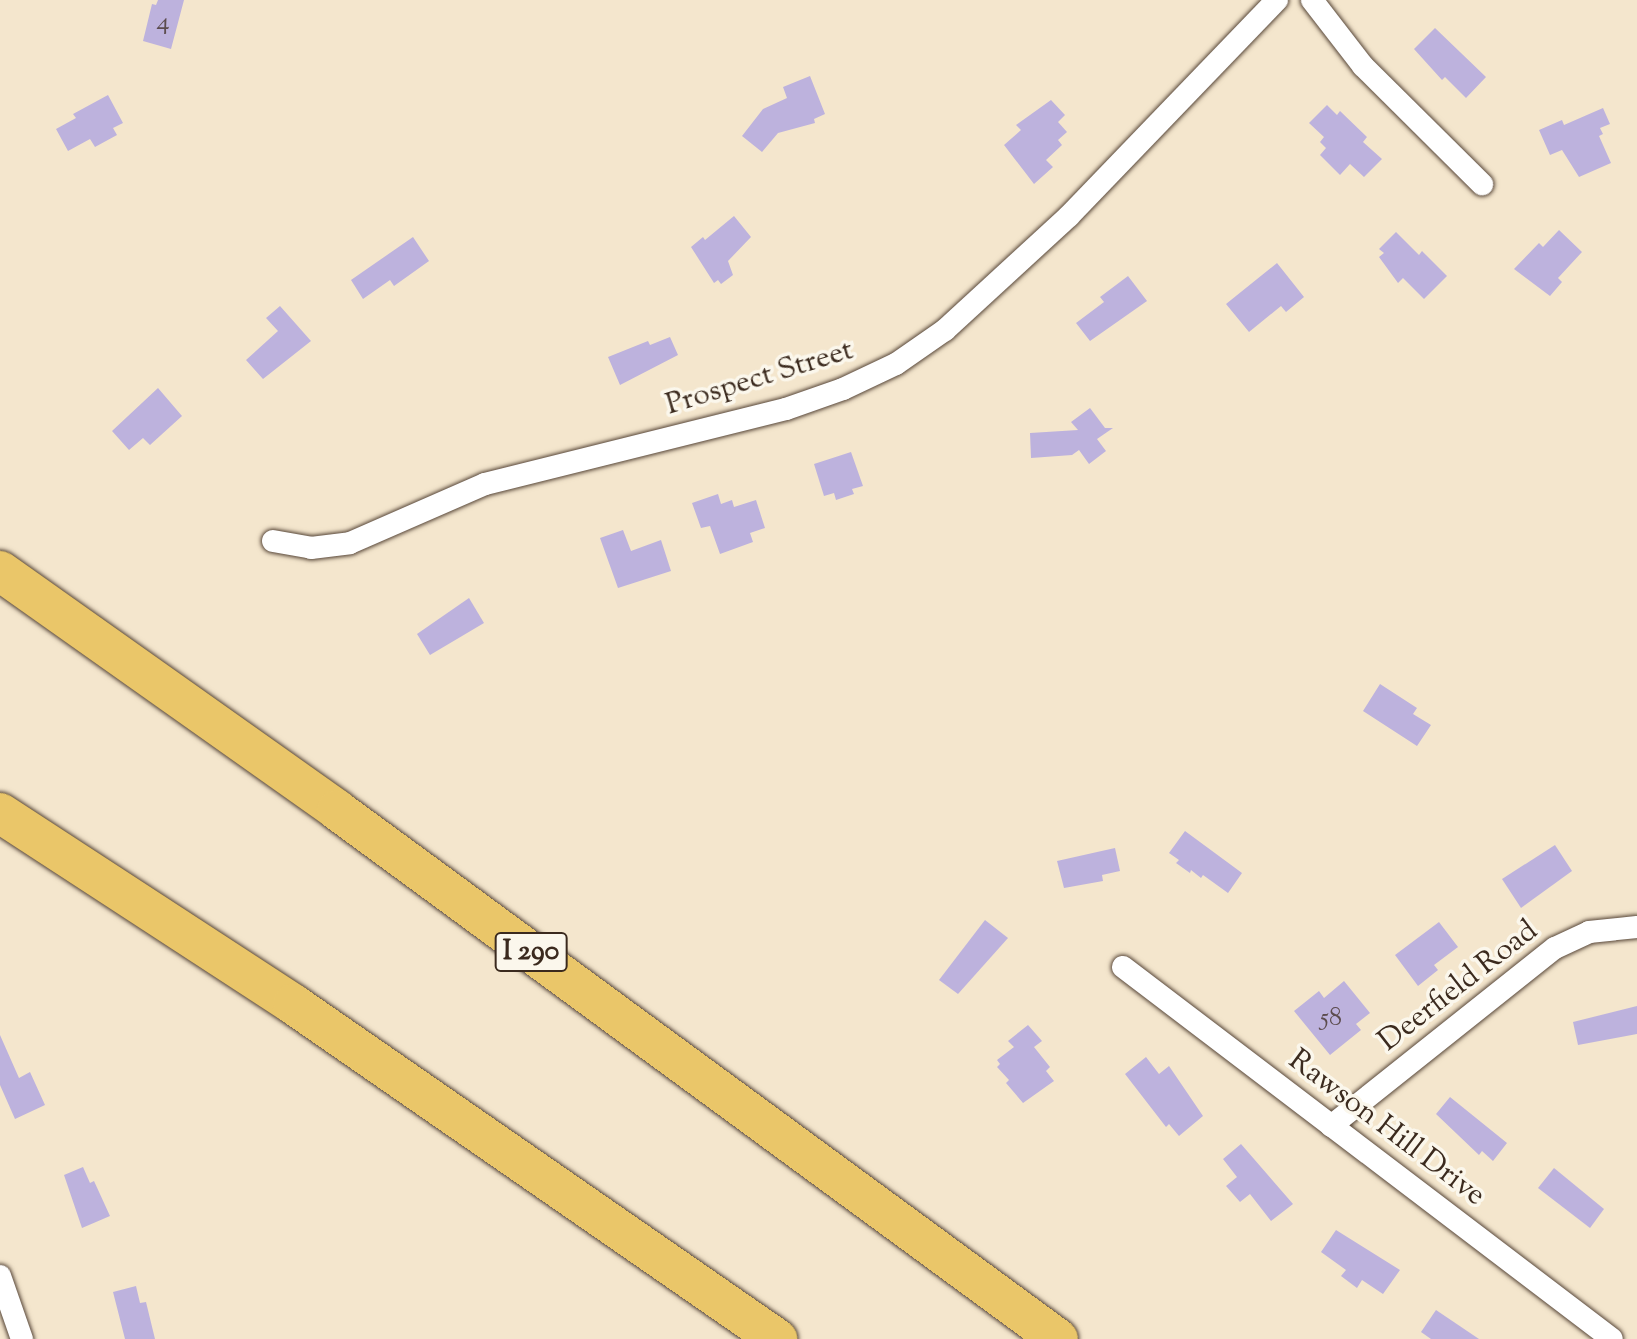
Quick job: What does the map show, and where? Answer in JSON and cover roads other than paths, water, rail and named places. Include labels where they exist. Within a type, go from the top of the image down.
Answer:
[{"type":"highway","name":"I 290","points":[[0,571],[337,810],[1058,1339]]},
{"type":"highway","points":[[0,813],[293,1004],[777,1339]]},
{"type":"street","name":"Prospect Street","points":[[273,541],[311,548],[350,543],[485,484],[786,409],[857,383],[896,364],[945,330],[1069,216],[1277,0]]},
{"type":"street","points":[[1312,0],[1363,66],[1482,184]]},
{"type":"street","name":"Deerfield Road","points":[[1331,1126],[1555,948],[1597,930],[1637,927]]},
{"type":"street","name":"Rawson Hill Drive","points":[[1123,967],[1612,1339]]},
{"type":"street","points":[[0,1276],[22,1339]]}]
